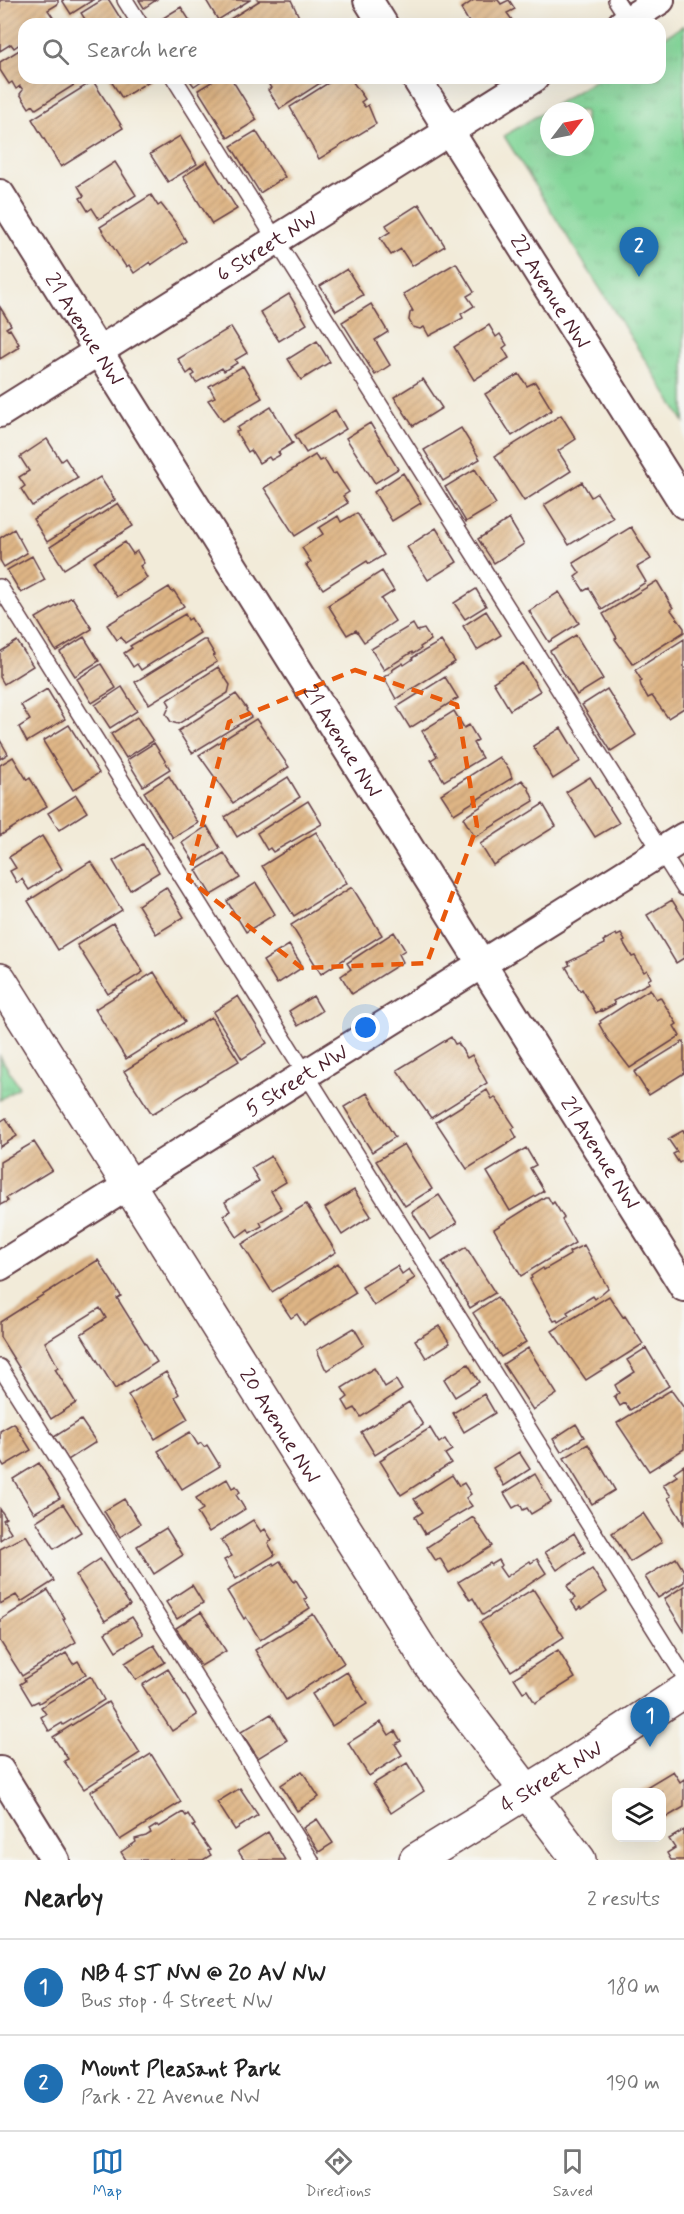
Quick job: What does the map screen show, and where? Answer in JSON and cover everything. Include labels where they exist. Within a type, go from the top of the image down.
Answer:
[{"type":"street","points":[[368,0],[379,18]]},
{"type":"street","points":[[622,15],[660,0]]},
{"type":"street","name":"22 Avenue NW","points":[[420,84],[684,504]]},
{"type":"street","name":"6 Street NW","points":[[0,412],[524,84]]},
{"type":"street","name":"21 Avenue NW","points":[[0,194],[684,1287]]},
{"type":"street","name":"5 Street NW","points":[[0,1266],[673,844]]},
{"type":"street","name":"20 Avenue NW","points":[[0,981],[429,1663],[579,1860]]},
{"type":"street","name":"4 Street NW","points":[[416,1860],[684,1691]]},
{"type":"street","points":[[0,1771],[55,1860]]},
{"type":"lane","points":[[125,0],[136,18]]},
{"type":"lane","points":[[178,84],[276,241],[673,844],[684,888]]},
{"type":"lane","points":[[0,587],[684,1676]]},
{"type":"lane","points":[[0,1367],[311,1860]]},
{"type":"highlighted area","points":[[355,670],[457,705],[477,826],[427,963],[302,968],[188,879],[229,722]]},
{"type":"green space","points":[[684,25],[684,422],[504,136],[540,114],[540,156],[594,156],[594,102],[560,102],[589,84],[666,84],[666,36]]},
{"type":"green space","points":[[0,1056],[19,1087],[0,1100]]},
{"type":"building","points":[[0,0],[58,0],[58,4],[48,10],[53,18],[18,18],[18,45],[14,48],[11,44],[0,51]]},
{"type":"building","points":[[62,0],[93,0],[71,14]]},
{"type":"building","points":[[102,0],[109,0],[120,18],[84,18],[81,13]]},
{"type":"building","points":[[139,0],[156,0],[144,8]]},
{"type":"building","points":[[206,0],[250,0],[221,18],[217,18]]},
{"type":"building","points":[[291,0],[300,18],[232,18],[259,1]]},
{"type":"building","points":[[474,0],[498,0],[501,4],[509,0],[515,9],[507,13],[511,18],[466,18],[461,9]]},
{"type":"building","points":[[181,7],[188,18],[163,18]]},
{"type":"building","points":[[18,51],[18,84],[76,84],[36,109],[33,105],[29,108],[20,94],[23,90],[20,86],[16,89],[12,82],[9,84],[0,70],[0,62]]},
{"type":"building","points":[[88,84],[95,84],[123,128],[61,167],[32,119]]},
{"type":"building","points":[[113,84],[145,84],[122,98]]},
{"type":"building","points":[[208,84],[235,84],[257,120],[228,138],[198,90]]},
{"type":"building","points":[[269,84],[319,84],[280,109],[268,90],[271,88]]},
{"type":"building","points":[[326,84],[354,84],[365,99],[361,102],[365,107],[368,105],[376,124],[319,159],[290,107]]},
{"type":"building","points":[[256,131],[285,177],[260,193],[231,146]]},
{"type":"building","points":[[180,136],[197,164],[168,182],[150,154]]},
{"type":"building","points":[[207,161],[237,209],[212,224],[183,177]]},
{"type":"building","points":[[115,162],[136,195],[99,219],[92,208],[88,211],[80,198],[84,196],[78,186]]},
{"type":"building","points":[[151,195],[158,206],[161,204],[175,222],[186,241],[151,265],[150,262],[134,273],[129,265],[126,267],[100,227]]},
{"type":"building","points":[[419,204],[445,246],[412,266],[401,249],[391,255],[380,238],[390,232],[386,225]]},
{"type":"building","points":[[456,263],[474,292],[467,296],[474,306],[461,314],[463,318],[429,336],[424,327],[420,329],[413,327],[409,320],[410,313],[413,311],[403,294]]},
{"type":"building","points":[[347,269],[363,295],[336,311],[320,286]]},
{"type":"building","points":[[289,294],[307,324],[279,341],[260,312]]},
{"type":"building","points":[[371,304],[388,332],[375,340],[390,365],[375,375],[342,322]]},
{"type":"building","points":[[0,307],[11,325],[6,328],[10,329],[19,347],[0,359]]},
{"type":"building","points":[[489,325],[496,337],[500,334],[507,345],[503,348],[509,358],[474,380],[454,347]]},
{"type":"building","points":[[231,327],[247,353],[235,360],[237,363],[224,371],[222,368],[196,383],[192,370],[187,374],[178,359]]},
{"type":"building","points":[[317,341],[330,362],[301,380],[288,359]]},
{"type":"building","points":[[243,366],[262,398],[223,421],[208,400],[215,397],[209,386]]},
{"type":"building","points":[[519,374],[527,386],[535,382],[552,410],[512,436],[485,394]]},
{"type":"building","points":[[423,379],[442,408],[413,426],[394,397]]},
{"type":"building","points":[[271,407],[293,443],[278,452],[280,455],[271,460],[269,457],[259,463],[251,450],[248,452],[236,432],[239,431],[237,428]]},
{"type":"building","points":[[335,410],[346,429],[306,453],[295,435]]},
{"type":"building","points":[[561,415],[576,439],[558,451],[571,471],[524,501],[495,456]]},
{"type":"building","points":[[370,423],[398,469],[375,483],[346,438]]},
{"type":"building","points":[[461,428],[480,459],[443,481],[424,450]]},
{"type":"building","points":[[47,439],[61,461],[65,458],[78,478],[32,506],[21,489],[25,486],[19,477],[29,471],[20,457]]},
{"type":"building","points":[[315,455],[319,461],[324,459],[333,474],[336,473],[349,492],[343,496],[348,503],[295,536],[264,488]]},
{"type":"building","points":[[475,469],[496,504],[466,522],[445,487]]},
{"type":"building","points":[[403,473],[421,503],[392,521],[374,492]]},
{"type":"building","points":[[100,477],[115,500],[47,542],[33,519]]},
{"type":"building","points":[[582,482],[591,497],[597,493],[613,518],[569,545],[544,505]]},
{"type":"building","points":[[118,503],[133,526],[64,569],[50,547]]},
{"type":"building","points":[[357,513],[384,555],[369,564],[367,561],[323,589],[306,565],[311,562],[302,548],[323,534],[319,528],[338,516],[341,522]]},
{"type":"building","points":[[509,519],[524,544],[494,563],[478,539]]},
{"type":"building","points":[[631,527],[651,559],[637,567],[646,582],[602,610],[589,588],[584,591],[575,577],[580,573],[573,563]]},
{"type":"building","points":[[436,528],[457,562],[428,580],[407,547]]},
{"type":"building","points":[[14,529],[27,553],[4,567],[0,560],[0,538]]},
{"type":"building","points":[[125,542],[133,554],[137,551],[144,563],[140,566],[147,578],[117,597],[94,562]]},
{"type":"building","points":[[32,556],[45,580],[21,593],[7,570]]},
{"type":"building","points":[[382,571],[394,591],[381,599],[395,621],[364,642],[356,630],[347,635],[328,605]]},
{"type":"building","points":[[657,581],[673,608],[671,610],[684,628],[684,632],[633,664],[615,639],[617,638],[603,614]]},
{"type":"building","points":[[169,587],[184,606],[125,643],[121,637],[117,640],[107,625]]},
{"type":"building","points":[[476,589],[486,606],[465,619],[454,603]]},
{"type":"building","points":[[559,592],[579,623],[549,642],[529,611]]},
{"type":"building","points":[[72,597],[92,629],[56,651],[36,618]]},
{"type":"building","points":[[486,611],[501,635],[477,650],[463,626]]},
{"type":"building","points":[[185,614],[188,620],[191,618],[200,633],[141,670],[137,664],[133,667],[124,653],[132,648],[130,646]]},
{"type":"building","points":[[413,624],[417,631],[424,629],[431,640],[420,647],[421,649],[413,654],[412,652],[384,670],[371,649]]},
{"type":"building","points":[[576,635],[603,679],[577,695],[550,651]]},
{"type":"building","points":[[84,637],[99,661],[75,676],[60,652]]},
{"type":"building","points":[[684,639],[684,708],[668,718],[652,696],[648,698],[635,670]]},
{"type":"building","points":[[206,640],[217,662],[149,704],[135,682]]},
{"type":"building","points":[[17,641],[33,666],[4,684],[0,677],[0,652]]},
{"type":"building","points":[[441,641],[455,662],[396,699],[384,677]]},
{"type":"building","points":[[523,663],[540,691],[510,710],[493,682]]},
{"type":"building","points":[[101,664],[116,688],[92,703],[77,679]]},
{"type":"building","points":[[218,667],[230,685],[228,693],[178,724],[171,722],[166,714],[170,705],[167,700]]},
{"type":"building","points":[[445,677],[458,698],[410,728],[397,707]]},
{"type":"building","points":[[122,687],[137,711],[110,728],[95,705]]},
{"type":"building","points":[[47,689],[65,719],[27,742],[19,727],[30,720],[21,705]]},
{"type":"building","points":[[607,689],[636,735],[611,751],[582,705]]},
{"type":"building","points":[[236,694],[251,717],[192,753],[178,731]]},
{"type":"building","points":[[454,711],[464,728],[469,725],[478,740],[473,743],[482,758],[444,781],[431,760],[437,756],[422,731]]},
{"type":"building","points":[[137,717],[153,741],[126,758],[111,734]]},
{"type":"building","points":[[256,719],[289,767],[233,803],[199,755]]},
{"type":"building","points":[[69,725],[99,773],[73,790],[43,741]]},
{"type":"building","points":[[561,728],[581,761],[553,779],[533,746]]},
{"type":"building","points":[[0,740],[8,754],[0,759]]},
{"type":"building","points":[[154,743],[170,769],[143,786],[127,760]]},
{"type":"building","points":[[13,757],[27,780],[30,778],[47,806],[0,836],[0,765]]},
{"type":"building","points":[[499,757],[509,769],[512,778],[454,814],[441,794]]},
{"type":"building","points":[[169,776],[198,823],[173,838],[144,792]]},
{"type":"building","points":[[288,777],[300,797],[237,837],[225,817]]},
{"type":"building","points":[[590,777],[619,823],[595,837],[566,792]]},
{"type":"building","points":[[522,780],[534,801],[475,837],[463,818]]},
{"type":"building","points":[[76,795],[87,812],[59,830],[48,813]]},
{"type":"building","points":[[308,801],[322,824],[273,852],[270,848],[267,850],[257,833]]},
{"type":"building","points":[[543,804],[556,826],[493,865],[480,844]]},
{"type":"building","points":[[207,826],[220,848],[195,864],[182,843]]},
{"type":"building","points":[[316,832],[347,883],[294,916],[262,866]]},
{"type":"building","points":[[42,836],[62,869],[29,890],[22,879],[17,883],[10,871],[16,868],[9,857]]},
{"type":"building","points":[[143,844],[159,872],[130,890],[113,861]]},
{"type":"building","points":[[224,853],[240,878],[211,895],[196,870]]},
{"type":"building","points":[[91,861],[122,910],[58,950],[28,901]]},
{"type":"building","points":[[256,883],[275,914],[246,932],[227,901]]},
{"type":"building","points":[[166,887],[184,917],[156,934],[138,905]]},
{"type":"building","points":[[352,887],[382,935],[321,974],[291,925]]},
{"type":"building","points":[[672,900],[684,919],[684,958],[676,963],[647,915]]},
{"type":"building","points":[[113,923],[143,972],[108,994],[77,945]]},
{"type":"building","points":[[394,932],[405,950],[399,954],[403,962],[352,994],[341,976],[351,969],[347,963]]},
{"type":"building","points":[[616,934],[617,936],[621,934],[632,957],[635,956],[644,972],[647,970],[651,978],[648,980],[649,983],[613,1001],[615,1004],[596,1013],[566,967],[570,965],[568,962],[605,944],[603,941]]},
{"type":"building","points":[[289,945],[303,967],[277,984],[263,961]]},
{"type":"building","points":[[154,972],[185,1022],[126,1059],[95,1009]]},
{"type":"building","points":[[650,989],[656,999],[660,997],[677,1024],[674,1026],[680,1036],[630,1068],[599,1024],[600,1021]]},
{"type":"building","points":[[238,996],[267,1043],[242,1059],[213,1012]]},
{"type":"building","points":[[313,996],[322,1011],[298,1026],[289,1011]]},
{"type":"building","points":[[211,1017],[239,1061],[152,1114],[124,1071]]},
{"type":"building","points":[[451,1037],[455,1044],[458,1043],[467,1058],[472,1055],[487,1083],[431,1118],[397,1070]]},
{"type":"building","points":[[684,1041],[684,1073],[649,1095],[634,1072]]},
{"type":"building","points":[[487,1090],[492,1099],[495,1097],[515,1127],[512,1129],[517,1138],[467,1169],[436,1122]]},
{"type":"building","points":[[367,1093],[395,1137],[372,1152],[344,1107]]},
{"type":"building","points":[[6,1118],[17,1136],[0,1147],[0,1122]]},
{"type":"building","points":[[684,1130],[684,1164],[682,1161],[679,1163],[673,1154],[677,1152],[668,1139]]},
{"type":"building","points":[[34,1142],[52,1170],[6,1198],[8,1201],[0,1205],[0,1162]]},
{"type":"building","points":[[404,1144],[432,1189],[405,1206],[376,1161]]},
{"type":"building","points":[[526,1148],[536,1165],[530,1168],[544,1191],[510,1211],[487,1172]]},
{"type":"building","points":[[271,1156],[286,1182],[271,1191],[282,1209],[260,1222],[262,1226],[250,1233],[248,1229],[237,1237],[223,1215],[230,1211],[225,1202],[259,1181],[251,1168]]},
{"type":"building","points":[[354,1190],[371,1216],[342,1235],[325,1208]]},
{"type":"building","points":[[439,1195],[457,1223],[430,1240],[412,1212]]},
{"type":"building","points":[[548,1197],[552,1204],[554,1202],[575,1243],[521,1276],[494,1229]]},
{"type":"building","points":[[306,1204],[336,1252],[272,1292],[242,1244]]},
{"type":"building","points":[[584,1245],[608,1288],[595,1299],[593,1296],[567,1312],[569,1315],[558,1322],[554,1321],[530,1279],[531,1276]]},
{"type":"building","points":[[466,1247],[495,1293],[470,1308],[442,1262]]},
{"type":"building","points":[[98,1260],[121,1296],[117,1298],[157,1362],[115,1389],[81,1334],[106,1318],[100,1308],[45,1342],[58,1367],[55,1369],[76,1403],[51,1419],[0,1337],[0,1322]]},
{"type":"building","points":[[338,1263],[356,1293],[304,1325],[297,1314],[291,1318],[279,1300]]},
{"type":"building","points":[[397,1266],[402,1274],[409,1269],[415,1278],[407,1283],[408,1285],[374,1306],[362,1287]]},
{"type":"building","points":[[609,1296],[643,1344],[586,1380],[552,1331]]},
{"type":"building","points":[[497,1297],[526,1342],[501,1357],[473,1313]]},
{"type":"building","points":[[439,1326],[450,1343],[426,1358],[415,1340]]},
{"type":"building","points":[[354,1328],[364,1345],[328,1370],[325,1368],[317,1350]]},
{"type":"building","points":[[528,1348],[557,1394],[533,1410],[503,1364]]},
{"type":"building","points":[[646,1348],[669,1386],[630,1410],[625,1403],[620,1406],[614,1396],[619,1393],[615,1385],[635,1372],[627,1360]]},
{"type":"building","points":[[468,1364],[479,1382],[455,1397],[444,1379]]},
{"type":"building","points":[[374,1368],[385,1387],[396,1380],[402,1390],[361,1417],[355,1408],[349,1411],[343,1401],[348,1397],[342,1388]]},
{"type":"building","points":[[166,1372],[179,1394],[175,1397],[188,1419],[155,1439],[128,1395]]},
{"type":"building","points":[[671,1390],[684,1408],[684,1449],[649,1471],[617,1423]]},
{"type":"building","points":[[484,1394],[495,1413],[464,1432],[453,1413]]},
{"type":"building","points":[[409,1402],[423,1425],[375,1455],[361,1432]]},
{"type":"building","points":[[81,1420],[96,1442],[68,1460],[54,1437]]},
{"type":"building","points":[[14,1423],[31,1450],[4,1466],[0,1460],[0,1431]]},
{"type":"building","points":[[576,1424],[584,1437],[561,1452],[553,1439]]},
{"type":"building","points":[[430,1428],[439,1443],[445,1439],[452,1450],[445,1454],[451,1463],[401,1495],[380,1461]]},
{"type":"building","points":[[190,1432],[198,1445],[201,1443],[204,1447],[207,1445],[220,1466],[182,1489],[158,1451]]},
{"type":"building","points":[[588,1444],[615,1490],[592,1504],[564,1458]]},
{"type":"building","points":[[519,1452],[530,1469],[504,1486],[493,1468]]},
{"type":"building","points":[[39,1463],[60,1498],[34,1513],[13,1479]]},
{"type":"building","points":[[684,1465],[684,1524],[668,1498],[671,1496],[663,1485],[677,1476],[674,1472]]},
{"type":"building","points":[[535,1474],[551,1502],[531,1514],[527,1508],[523,1510],[520,1504],[513,1508],[504,1493]]},
{"type":"building","points":[[452,1475],[459,1486],[464,1483],[471,1494],[466,1498],[472,1506],[425,1534],[415,1517],[423,1512],[414,1499]]},
{"type":"building","points":[[227,1479],[232,1488],[236,1486],[240,1492],[236,1495],[245,1509],[209,1532],[197,1513],[203,1509],[196,1498]]},
{"type":"building","points":[[124,1499],[140,1524],[120,1537],[104,1511]]},
{"type":"building","points":[[63,1504],[81,1532],[54,1549],[36,1521]]},
{"type":"building","points":[[0,1509],[6,1518],[3,1520],[11,1532],[0,1540]]},
{"type":"building","points":[[643,1513],[662,1542],[630,1562],[612,1533]]},
{"type":"building","points":[[473,1517],[492,1546],[449,1573],[440,1558],[436,1561],[427,1547]]},
{"type":"building","points":[[253,1520],[261,1532],[265,1529],[272,1540],[268,1543],[275,1555],[236,1579],[224,1560],[232,1556],[221,1540]]},
{"type":"building","points":[[166,1528],[183,1555],[154,1574],[137,1546]]},
{"type":"building","points":[[574,1533],[585,1552],[557,1570],[545,1552]]},
{"type":"building","points":[[26,1535],[54,1581],[21,1602],[16,1595],[0,1604],[0,1549]]},
{"type":"building","points":[[676,1558],[684,1571],[684,1582],[658,1598],[645,1577]]},
{"type":"building","points":[[100,1559],[130,1605],[105,1621],[76,1575]]},
{"type":"building","points":[[537,1559],[546,1573],[483,1615],[473,1598],[470,1600],[458,1582],[499,1560],[502,1565],[499,1567],[506,1577]]},
{"type":"building","points":[[280,1561],[294,1582],[296,1580],[310,1608],[260,1640],[227,1591]]},
{"type":"building","points":[[592,1569],[607,1592],[577,1610],[571,1601],[575,1598],[567,1586]]},
{"type":"building","points":[[192,1585],[203,1603],[177,1619],[166,1602]]},
{"type":"building","points":[[684,1586],[684,1631],[664,1599]]},
{"type":"building","points":[[533,1589],[564,1637],[511,1671],[480,1622]]},
{"type":"building","points":[[48,1590],[76,1642],[22,1676],[0,1641],[0,1620]]},
{"type":"building","points":[[201,1612],[226,1651],[201,1666],[176,1628]]},
{"type":"building","points":[[313,1614],[344,1663],[286,1700],[255,1650]]},
{"type":"building","points":[[132,1617],[143,1634],[116,1651],[105,1633]]},
{"type":"building","points":[[154,1645],[165,1662],[136,1680],[125,1663]]},
{"type":"building","points":[[558,1650],[575,1678],[535,1703],[527,1690],[523,1692],[514,1678]]},
{"type":"building","points":[[66,1653],[73,1664],[78,1661],[86,1674],[39,1703],[38,1701],[32,1704],[20,1684],[25,1681],[24,1679]]},
{"type":"building","points":[[168,1669],[197,1715],[172,1731],[142,1685]]},
{"type":"building","points":[[347,1672],[367,1704],[332,1726],[312,1694]]},
{"type":"building","points":[[91,1676],[104,1700],[49,1731],[41,1717],[46,1714],[41,1707]]},
{"type":"building","points":[[108,1702],[140,1753],[84,1789],[64,1761],[68,1759],[53,1737]]},
{"type":"building","points":[[271,1714],[287,1740],[258,1758],[241,1732]]},
{"type":"building","points":[[381,1722],[389,1735],[395,1731],[401,1741],[395,1744],[402,1755],[369,1776],[348,1743]]},
{"type":"building","points":[[151,1754],[181,1802],[120,1840],[90,1792]]},
{"type":"building","points":[[407,1763],[424,1791],[391,1813],[373,1784]]},
{"type":"building","points":[[302,1771],[319,1797],[297,1811],[281,1785]]},
{"type":"building","points":[[673,1771],[680,1782],[684,1779],[684,1807],[666,1818],[666,1788],[645,1788]]},
{"type":"building","points":[[240,1788],[258,1815],[235,1830],[217,1802]]},
{"type":"building","points":[[183,1812],[186,1816],[188,1814],[211,1855],[203,1860],[126,1860],[121,1852],[136,1842],[135,1839],[146,1836],[151,1833],[149,1830],[157,1825],[159,1827]]},
{"type":"building","points":[[317,1819],[333,1843],[319,1852],[303,1828]]},
{"type":"building","points":[[684,1830],[684,1860],[671,1860],[667,1853],[675,1848],[669,1839]]},
{"type":"building","points":[[268,1832],[285,1860],[244,1860],[238,1851]]},
{"type":"place","name":"Mount Pleasant Park","points":[[639,277]]},
{"type":"place","name":"NB 4 ST NW @ 20 AV NW","points":[[650,1747]]}]
